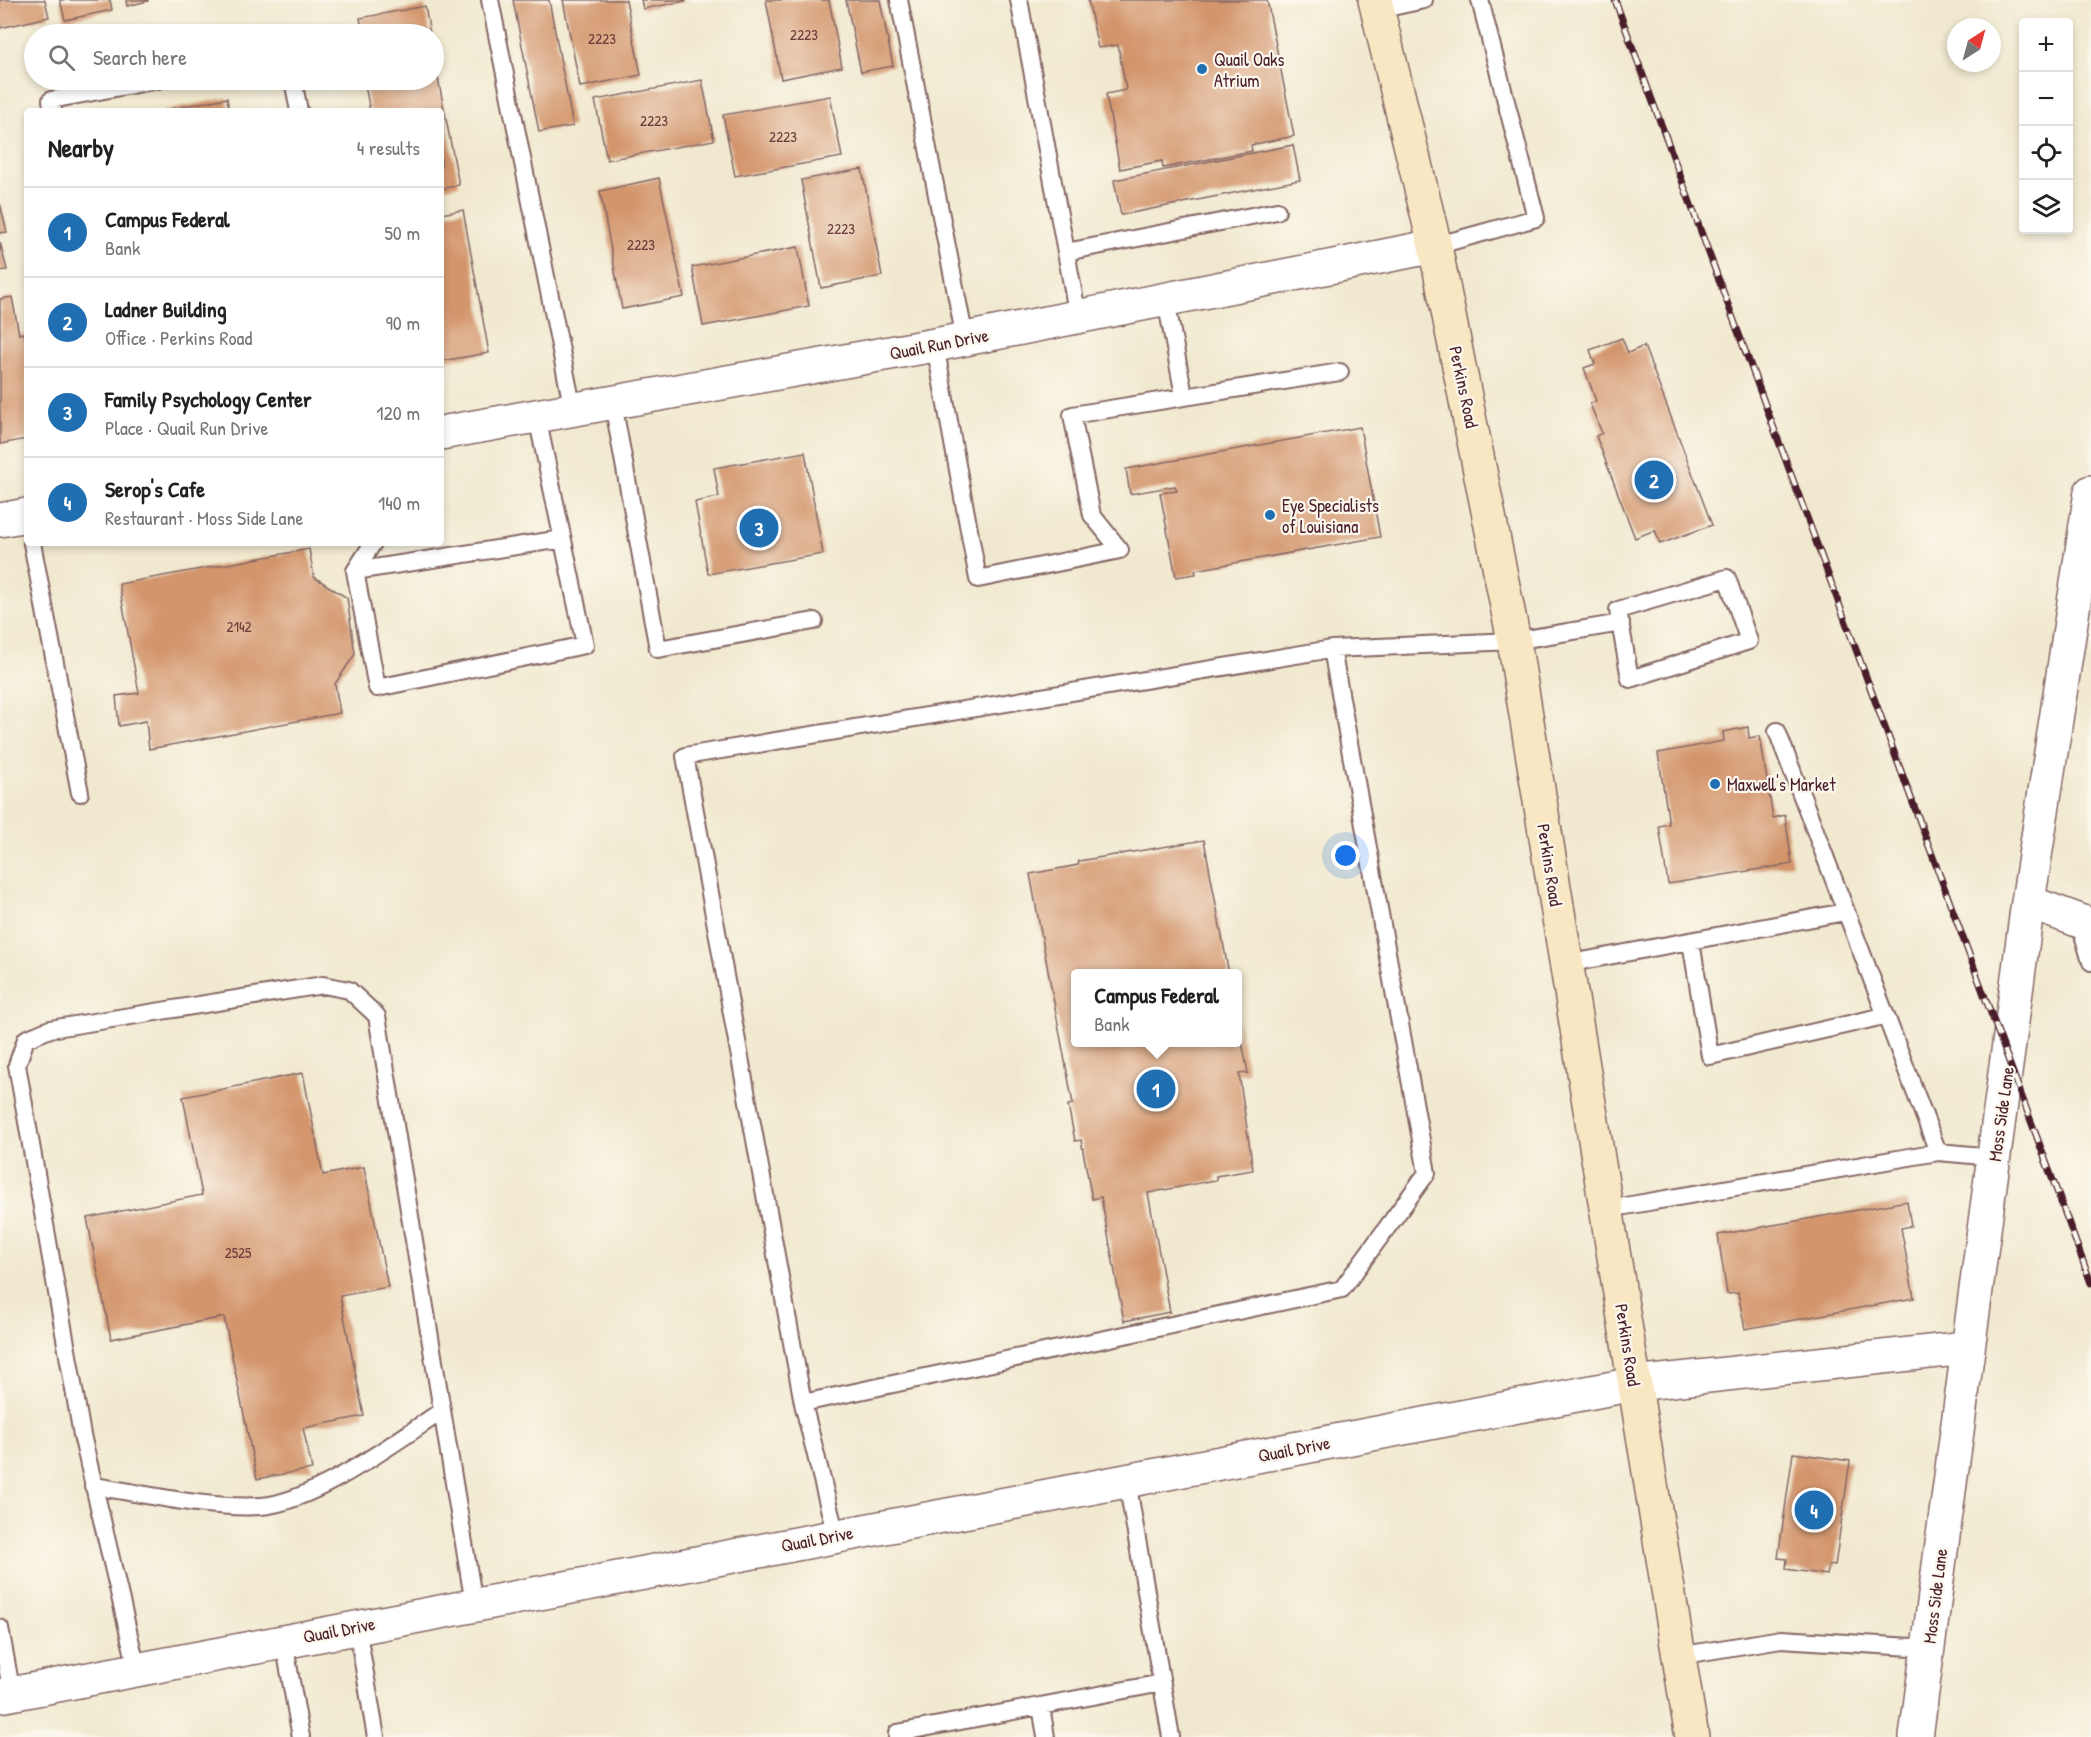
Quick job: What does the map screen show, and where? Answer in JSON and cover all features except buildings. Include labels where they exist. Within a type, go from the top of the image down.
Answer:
[{"type":"main road","name":"Perkins Road","points":[[1377,5],[1434,246],[1514,641],[1692,1737]]},
{"type":"street","name":"Quail Run Drive","points":[[444,432],[950,342],[1434,246]]},
{"type":"street","name":"Moss Side Lane","points":[[1916,1737],[1966,1348],[2028,902],[2091,492]]},
{"type":"street","points":[[0,520],[24,516]]},
{"type":"street","points":[[2028,902],[2085,923]]},
{"type":"street","name":"Quail Drive","points":[[6,1695],[1634,1383],[1966,1348]]},
{"type":"lane","points":[[490,0],[573,410]]},
{"type":"lane","points":[[899,0],[950,342],[978,579],[1120,549],[1092,515],[1072,415],[1340,372]]},
{"type":"lane","points":[[1019,0],[1078,317]]},
{"type":"lane","points":[[1377,5],[1424,0]]},
{"type":"lane","points":[[1434,246],[1536,218],[1480,0]]},
{"type":"lane","points":[[52,108],[51,100],[104,90]]},
{"type":"lane","points":[[295,90],[298,108]]},
{"type":"lane","points":[[1066,252],[1277,211]]},
{"type":"lane","points":[[1166,300],[1184,396]]},
{"type":"lane","points":[[613,403],[658,649],[814,621]]},
{"type":"lane","points":[[371,546],[355,571],[377,688],[585,645],[537,417]]},
{"type":"lane","points":[[355,571],[562,540]]},
{"type":"lane","points":[[33,546],[80,793]]},
{"type":"lane","points":[[1727,578],[1749,641],[1630,679],[1621,623],[1618,610],[1727,578]]},
{"type":"lane","points":[[836,1536],[803,1403],[685,756],[1332,649],[1514,641],[1621,623]]},
{"type":"lane","points":[[803,1403],[1342,1289],[1426,1173],[1332,649]]},
{"type":"lane","points":[[1777,731],[1884,1016],[1938,1152]]},
{"type":"lane","points":[[1566,964],[1845,912]]},
{"type":"lane","points":[[2085,923],[2091,962]]},
{"type":"lane","points":[[1692,942],[1710,1056],[1884,1016]]},
{"type":"lane","points":[[137,1669],[82,1435],[17,1065],[26,1039],[51,1029],[322,985],[349,990],[364,1000],[377,1016],[474,1604]]},
{"type":"lane","points":[[1608,1209],[1938,1152],[1994,1157]]},
{"type":"lane","points":[[93,1486],[209,1504],[262,1506],[291,1499],[351,1471],[442,1411]]},
{"type":"lane","points":[[1127,1481],[1171,1737]]},
{"type":"lane","points":[[357,1627],[376,1737]]},
{"type":"lane","points":[[0,1628],[6,1695]]},
{"type":"lane","points":[[1678,1656],[1781,1639],[1928,1648]]},
{"type":"lane","points":[[284,1641],[301,1737]]},
{"type":"lane","points":[[897,1737],[897,1732],[1162,1683]]},
{"type":"lane","points":[[1041,1706],[1046,1737]]},
{"type":"railway","points":[[1615,0],[2091,1283]]},
{"type":"place","name":"Quail Oaks Atrium","points":[[1202,69]]},
{"type":"place","name":"Ladner Building","points":[[1654,480]]},
{"type":"place","name":"Eye Specialists of Louisiana","points":[[1270,515]]},
{"type":"place","name":"Family Psychology Center","points":[[759,528]]},
{"type":"place","name":"Maxwell's Market","points":[[1715,784]]},
{"type":"place","name":"Campus Federal","points":[[1156,1089]]},
{"type":"place","name":"Serop's Cafe","points":[[1814,1510]]}]
